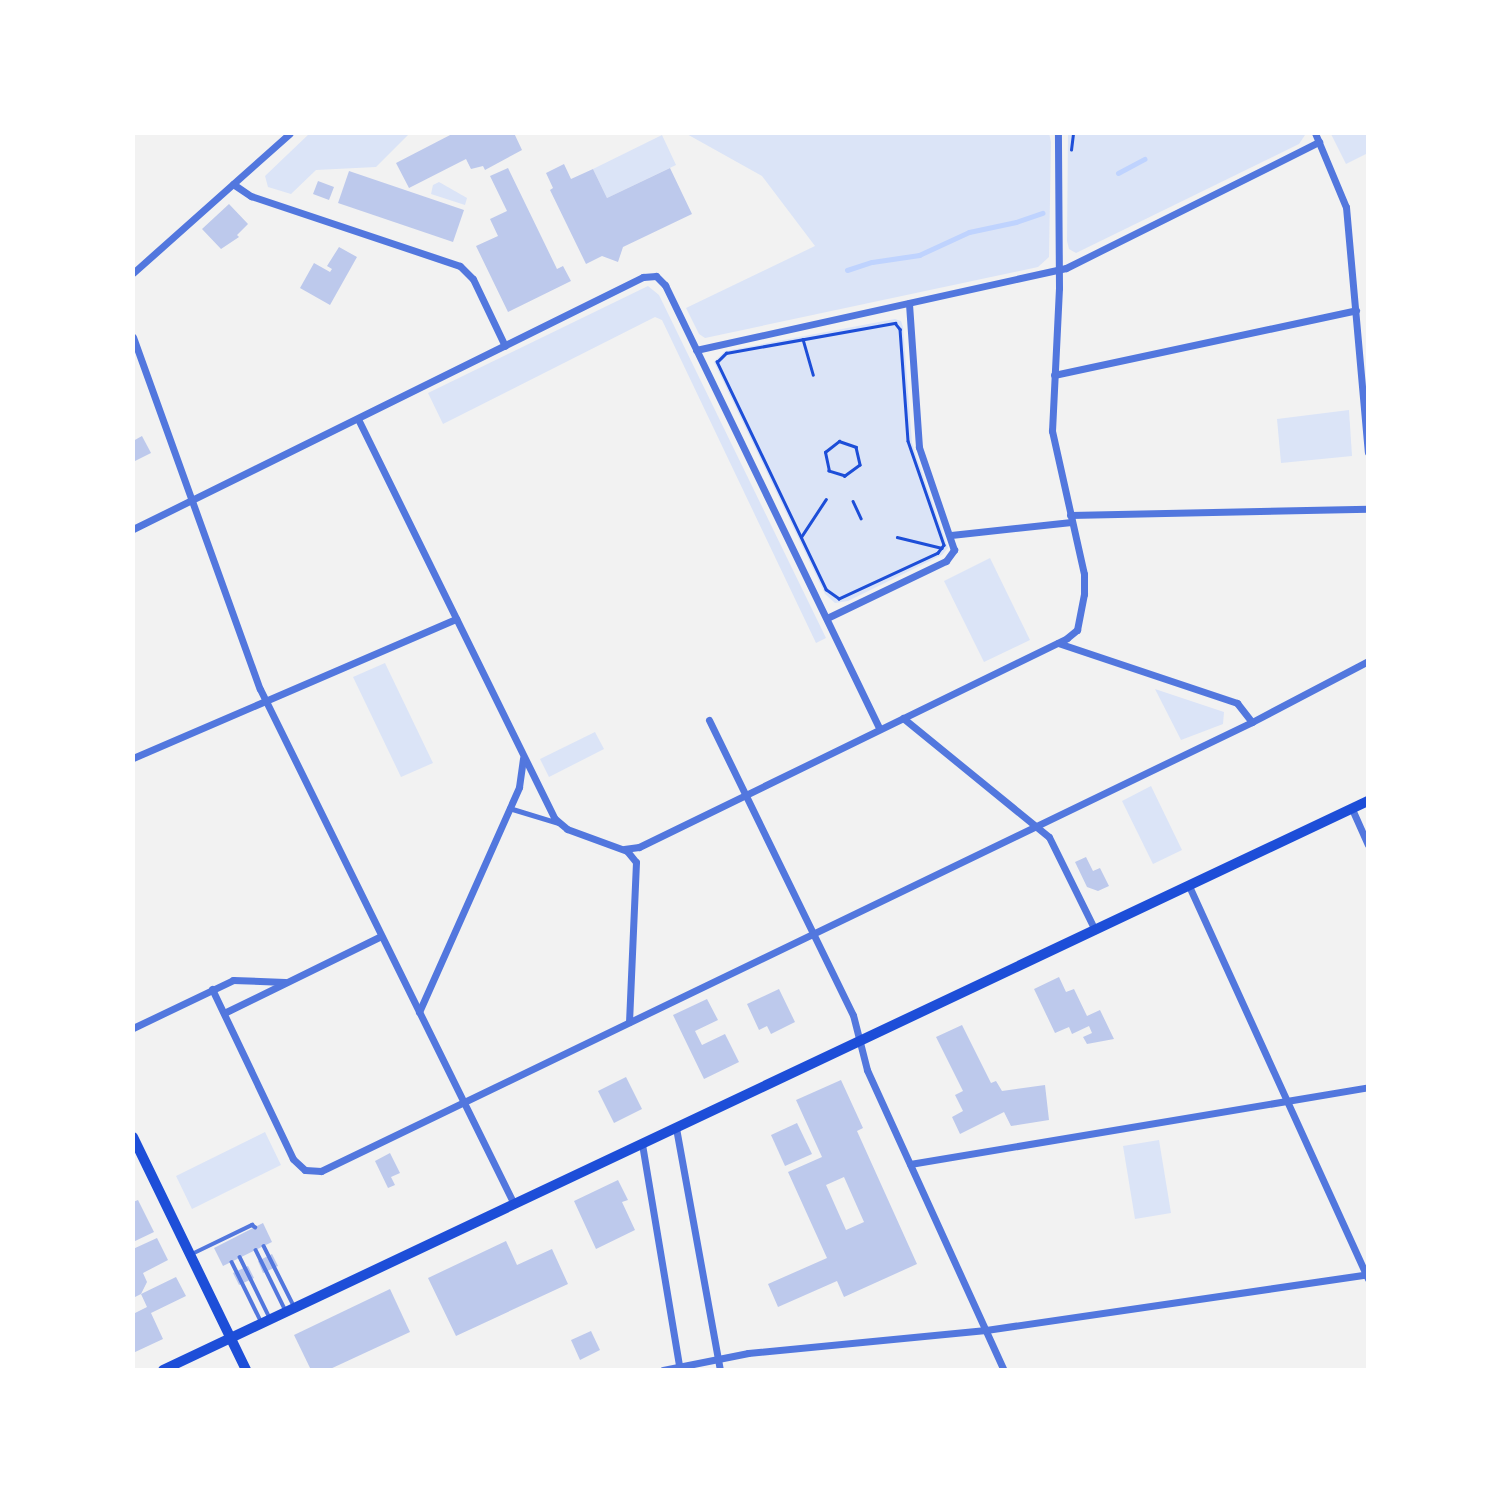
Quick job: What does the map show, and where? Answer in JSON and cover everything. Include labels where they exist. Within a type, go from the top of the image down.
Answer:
[{"type":"main road","points":[[163,1370],[1368,801]]},
{"type":"main road","points":[[133,1137],[246,1370]]},
{"type":"street","points":[[133,273],[290,133]]},
{"type":"street","points":[[624,849],[639,847],[1058,643],[1076,630],[1084,594],[1084,574],[1052,439],[1059,271],[1058,133]]},
{"type":"street","points":[[1315,133],[1346,207],[1368,452]]},
{"type":"street","points":[[696,350],[1059,271],[1319,142]]},
{"type":"street","points":[[233,184],[251,196],[460,266],[473,279],[505,346]]},
{"type":"street","points":[[133,529],[643,277],[656,276],[664,285],[880,729]]},
{"type":"street","points":[[827,618],[948,559],[954,550],[919,447],[909,303]]},
{"type":"street","points":[[1054,374],[1356,310]]},
{"type":"street","points":[[133,337],[265,701],[514,1204]]},
{"type":"street","points":[[358,419],[558,823]]},
{"type":"street","points":[[951,535],[1071,519],[1368,509]]},
{"type":"street","points":[[133,758],[456,619]]},
{"type":"street","points":[[1058,643],[1237,703],[1252,722]]},
{"type":"street","points":[[212,989],[291,1155],[305,1170],[326,1170],[1252,722],[1368,662]]},
{"type":"street","points":[[904,718],[1037,826],[1058,852],[1095,930]]},
{"type":"street","points":[[709,720],[853,1015],[867,1070],[1004,1370]]},
{"type":"street","points":[[419,1012],[522,777],[523,755]]},
{"type":"street","points":[[509,808],[558,823],[633,855],[638,868],[629,1022]]},
{"type":"street","points":[[1352,809],[1368,845]]},
{"type":"street","points":[[663,1370],[718,1358],[986,1330],[1367,1276],[1189,886]]},
{"type":"street","points":[[223,1013],[381,936]]},
{"type":"street","points":[[133,1028],[238,979],[286,982]]},
{"type":"street","points":[[910,1164],[1368,1087]]},
{"type":"street","points":[[676,1128],[720,1370]]},
{"type":"street","points":[[642,1144],[680,1368]]},
{"type":"lane","points":[[190,1255],[222,1242],[252,1225],[255,1227]]},
{"type":"lane","points":[[264,1246],[290,1309]]},
{"type":"lane","points":[[256,1250],[290,1309]]},
{"type":"lane","points":[[240,1258],[266,1321]]},
{"type":"lane","points":[[232,1262],[266,1321]]},
{"type":"path","points":[[1071,151],[1073,133]]},
{"type":"path","points":[[895,321],[901,333],[908,441],[944,541],[943,548],[839,599],[828,594],[717,362],[726,353],[895,321]]},
{"type":"path","points":[[803,339],[813,374]]},
{"type":"path","points":[[839,441],[856,447],[860,465],[845,477],[829,471],[825,452],[839,441]]},
{"type":"path","points":[[800,538],[826,499]]},
{"type":"path","points":[[853,501],[862,517]]},
{"type":"path","points":[[897,537],[943,548]]},
{"type":"shaded area","points":[[310,133],[410,133],[376,167],[316,170],[291,194],[268,187],[265,176]]},
{"type":"shaded area","points":[[685,133],[1049,133],[1049,257],[1038,267],[705,338],[699,334],[686,308],[815,246],[762,176]]},
{"type":"shaded area","points":[[1068,133],[1305,135],[1299,144],[1076,253],[1069,249],[1067,241]]},
{"type":"shaded area","points":[[1368,133],[1368,153],[1346,164],[1331,134]]},
{"type":"shaded area","points":[[662,135],[676,165],[607,198],[593,169]]},
{"type":"shaded area","points":[[439,182],[467,198],[465,205],[431,194],[433,185]]},
{"type":"shaded area","points":[[648,286],[659,295],[826,638],[816,643],[662,320],[655,317],[443,424],[428,393]]},
{"type":"shaded area","points":[[895,319],[901,321],[903,327],[912,443],[948,548],[942,555],[848,601],[835,603],[825,594],[714,362],[725,351]]},
{"type":"shaded area","points":[[1349,410],[1352,456],[1281,463],[1277,419]]},
{"type":"shaded area","points":[[990,558],[1030,640],[984,662],[944,581]]},
{"type":"shaded area","points":[[385,663],[433,763],[401,777],[353,677]]},
{"type":"shaded area","points":[[1155,689],[1224,712],[1223,724],[1181,740]]},
{"type":"shaded area","points":[[595,732],[604,749],[549,777],[540,759]]},
{"type":"shaded area","points":[[1151,786],[1182,850],[1153,864],[1122,801]]},
{"type":"shaded area","points":[[265,1132],[281,1165],[192,1209],[176,1176]]},
{"type":"shaded area","points":[[1159,1140],[1171,1213],[1135,1219],[1123,1146]]},
{"type":"building","points":[[454,133],[514,133],[522,150],[485,170],[483,166],[471,169],[466,159],[409,188],[396,163]]},
{"type":"building","points":[[564,164],[571,179],[593,169],[607,198],[670,168],[692,214],[623,247],[618,262],[602,256],[586,264],[550,190],[553,188],[546,173]]},
{"type":"building","points":[[508,168],[557,269],[563,266],[571,281],[508,312],[476,246],[498,236],[490,219],[507,211],[490,176]]},
{"type":"building","points":[[349,171],[464,210],[453,242],[338,203]]},
{"type":"building","points":[[318,181],[334,187],[329,200],[313,194]]},
{"type":"building","points":[[229,204],[248,224],[237,235],[239,237],[221,249],[202,229]]},
{"type":"building","points":[[339,247],[357,257],[330,305],[300,288],[314,263],[330,272],[332,269],[327,266]]},
{"type":"building","points":[[142,436],[151,453],[133,462],[133,441]]},
{"type":"building","points":[[1086,857],[1093,871],[1100,868],[1109,886],[1098,891],[1087,887],[1075,862]]},
{"type":"building","points":[[1059,977],[1066,992],[1074,989],[1087,1016],[1100,1010],[1114,1039],[1087,1044],[1083,1037],[1092,1033],[1089,1026],[1072,1034],[1069,1027],[1055,1033],[1034,989]]},
{"type":"building","points":[[779,989],[795,1022],[771,1034],[767,1026],[759,1030],[747,1004]]},
{"type":"building","points":[[707,999],[718,1020],[695,1031],[702,1045],[725,1034],[739,1062],[704,1079],[673,1015]]},
{"type":"building","points":[[962,1025],[991,1083],[996,1081],[1002,1091],[1045,1085],[1049,1120],[1011,1126],[1004,1112],[960,1134],[952,1117],[963,1111],[955,1095],[963,1091],[936,1037]]},
{"type":"building","points":[[626,1077],[642,1109],[614,1123],[598,1091]]},
{"type":"building","points":[[841,1080],[863,1128],[857,1131],[917,1264],[844,1297],[837,1281],[778,1307],[768,1284],[827,1258],[788,1172],[822,1157],[796,1100]],"holes":[[[844,1177],[864,1222],[846,1230],[826,1185]]]},
{"type":"building","points":[[797,1123],[812,1154],[785,1166],[771,1135]]},
{"type":"building","points":[[390,1153],[400,1173],[391,1177],[395,1185],[388,1188],[375,1161]]},
{"type":"building","points":[[618,1180],[628,1200],[622,1202],[635,1230],[596,1249],[574,1201]]},
{"type":"building","points":[[138,1200],[154,1232],[133,1242],[133,1202]]},
{"type":"building","points":[[263,1223],[272,1242],[223,1266],[214,1248]]},
{"type":"building","points":[[157,1238],[168,1260],[143,1273],[147,1282],[141,1294],[133,1298],[133,1249]]},
{"type":"building","points":[[506,1241],[517,1265],[552,1249],[568,1284],[456,1336],[428,1278]]},
{"type":"building","points":[[272,1254],[278,1266],[263,1273],[258,1261]]},
{"type":"building","points":[[248,1266],[254,1278],[239,1285],[233,1273]]},
{"type":"building","points":[[176,1277],[186,1296],[151,1313],[163,1339],[133,1353],[133,1314],[147,1307],[141,1294]]},
{"type":"building","points":[[390,1289],[410,1332],[328,1370],[311,1370],[294,1335]]},
{"type":"building","points":[[591,1331],[600,1350],[580,1360],[571,1340]]},
{"type":"waterway","points":[[1118,173],[1144,159]]},
{"type":"waterway","points":[[847,270],[872,262],[919,255],[969,232],[1016,222],[1042,213]]}]
